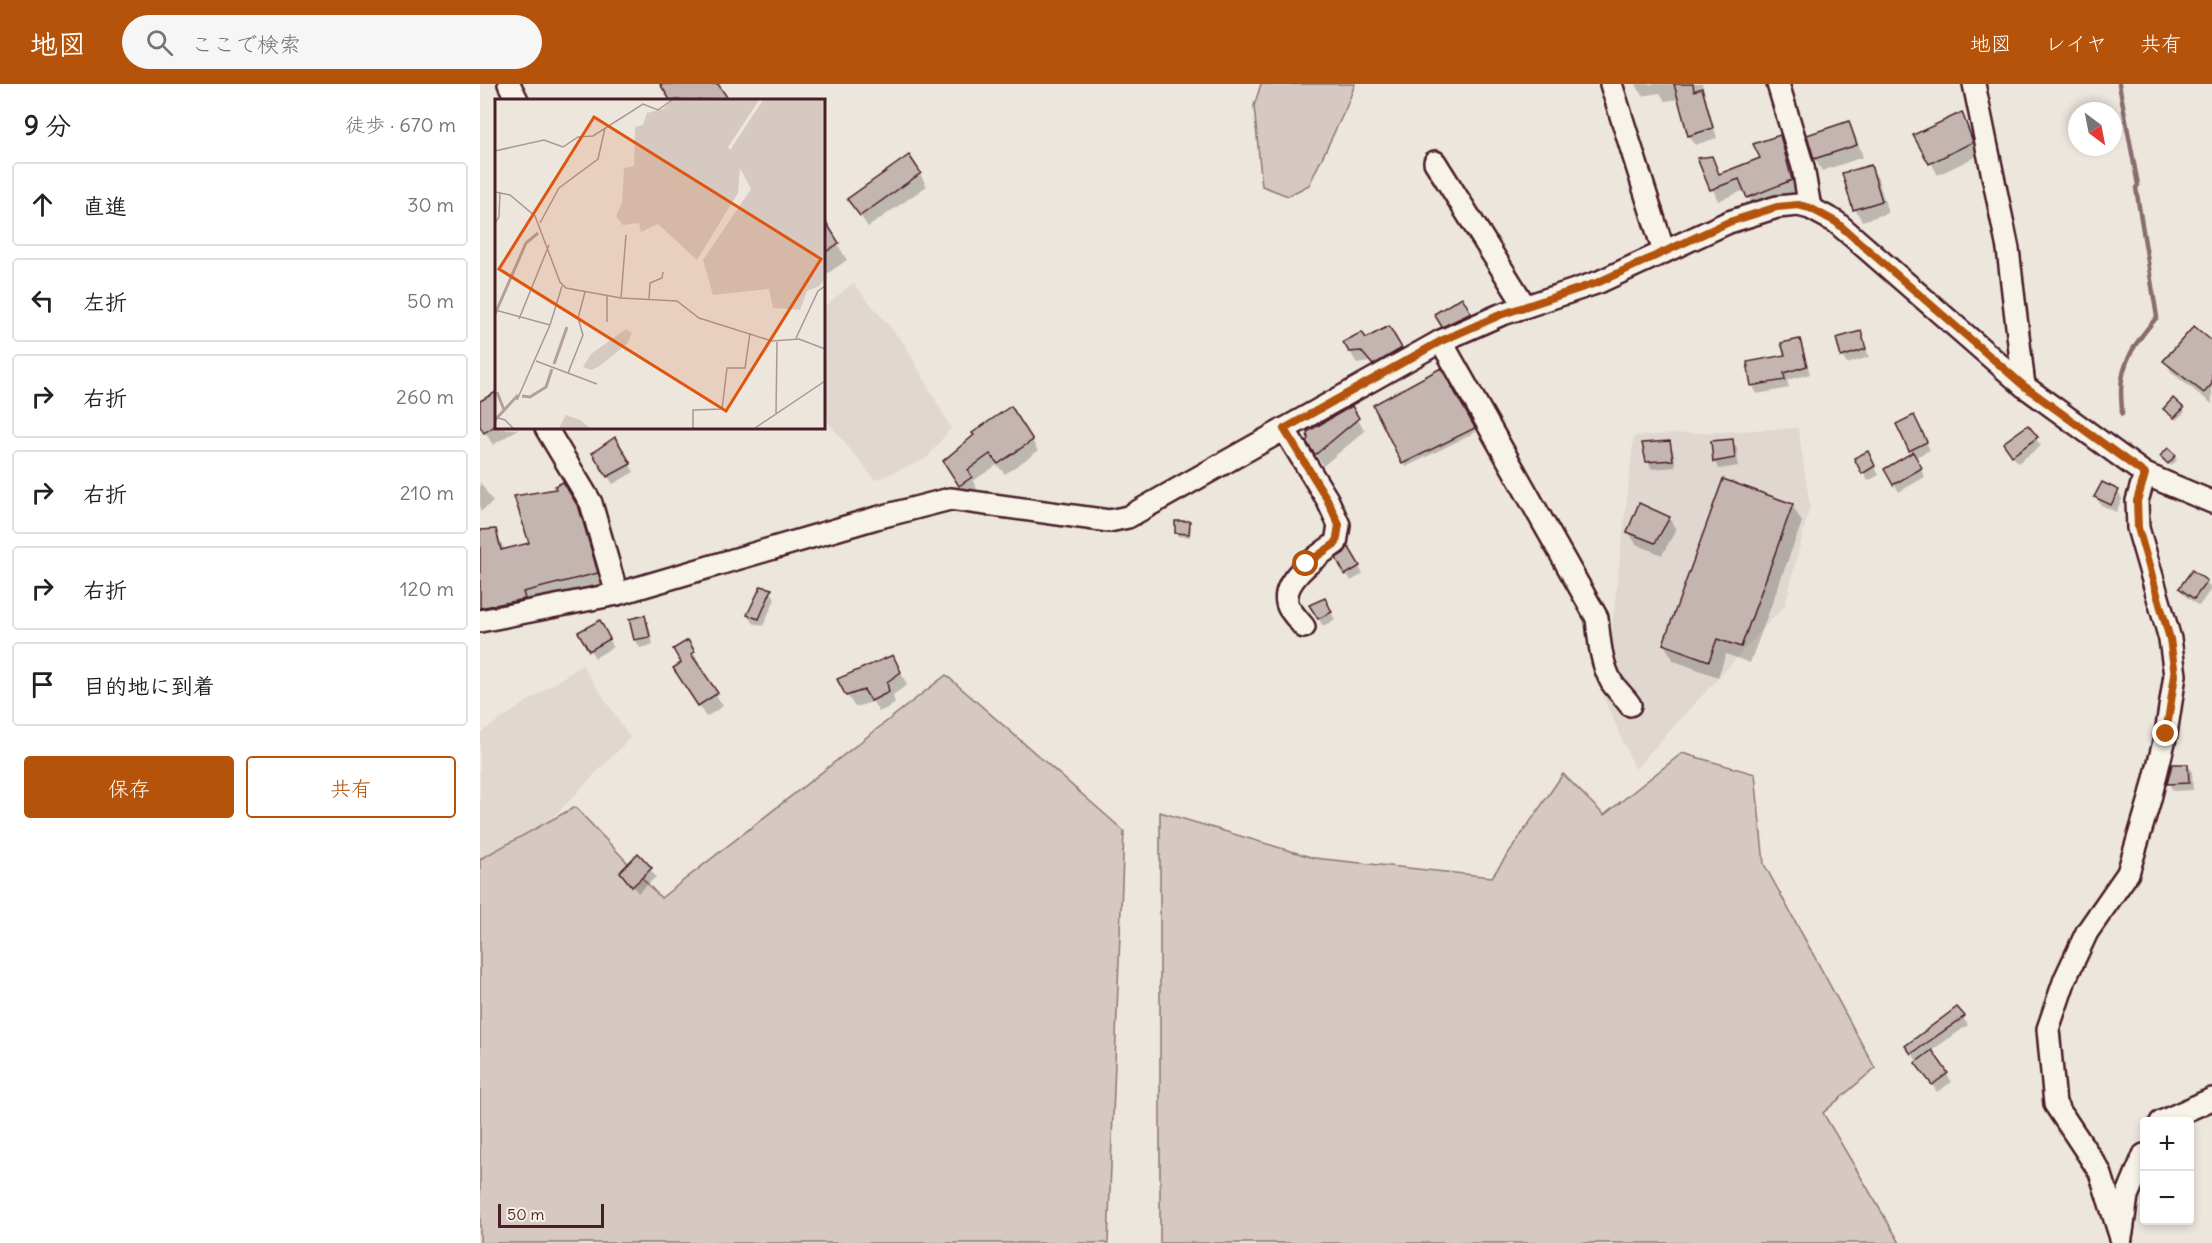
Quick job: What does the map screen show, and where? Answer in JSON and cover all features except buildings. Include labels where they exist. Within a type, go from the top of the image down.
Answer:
[{"type":"street","points":[[509,84],[517,99]]},
{"type":"street","points":[[1611,84],[1664,252]]},
{"type":"street","points":[[1778,84],[1803,167],[1810,208]]},
{"type":"street","points":[[1974,84],[2008,249],[2024,386]]},
{"type":"street","points":[[1435,162],[1525,306]]},
{"type":"street","points":[[480,621],[616,594],[876,518],[950,500],[1108,521],[1128,517],[1441,341],[1525,306],[1599,282],[1729,222],[1777,207],[1798,205],[1810,208],[1836,222],[2024,386],[2145,474],[2212,502]]},
{"type":"street","points":[[1441,341],[1597,618],[1604,662],[1611,681],[1630,705]]},
{"type":"street","points":[[547,429],[591,503],[616,594]]},
{"type":"street","points":[[1284,429],[1327,499],[1339,525],[1336,543],[1306,564],[1287,590],[1288,606],[1304,627]]},
{"type":"street","points":[[2120,1240],[2100,1172],[2055,1104],[2048,1029],[2065,979],[2087,932],[2128,873],[2166,734],[2175,675],[2170,639],[2138,528],[2137,501],[2145,474]]},
{"type":"street","points":[[2172,1117],[2212,1099]]},
{"type":"street","points":[[2120,1240],[2127,1196],[2140,1166]]},
{"type":"shaded area","points":[[1261,84],[1355,84],[1309,185],[1288,196],[1262,186],[1254,106]]},
{"type":"shaded area","points":[[853,283],[905,345],[951,428],[926,459],[875,480],[825,418],[825,306]]},
{"type":"shaded area","points":[[1798,428],[1810,506],[1785,605],[1635,769],[1604,698],[1634,436]]},
{"type":"shaded area","points":[[582,665],[630,738],[536,835],[480,858],[480,733]]},
{"type":"shaded area","points":[[946,675],[1124,831],[1108,1243],[480,1243],[480,859],[575,807],[661,898]]},
{"type":"shaded area","points":[[1682,753],[1755,774],[1764,864],[1875,1068],[1823,1113],[1900,1243],[1160,1243],[1160,812],[1314,858],[1492,877],[1563,774],[1604,815]]},
{"type":"waterway","points":[[2119,84],[2138,185],[2136,188],[2157,317],[2137,342],[2127,360],[2122,380],[2122,414]]},
{"type":"route","points":[[1306,564],[1336,543],[1339,525],[1327,499],[1284,429],[1441,341],[1500,315],[1599,282],[1729,222],[1777,207],[1798,205],[1810,208],[1836,222],[2024,386],[2145,474],[2137,501],[2138,528],[2170,639],[2175,675],[2166,734]]}]
